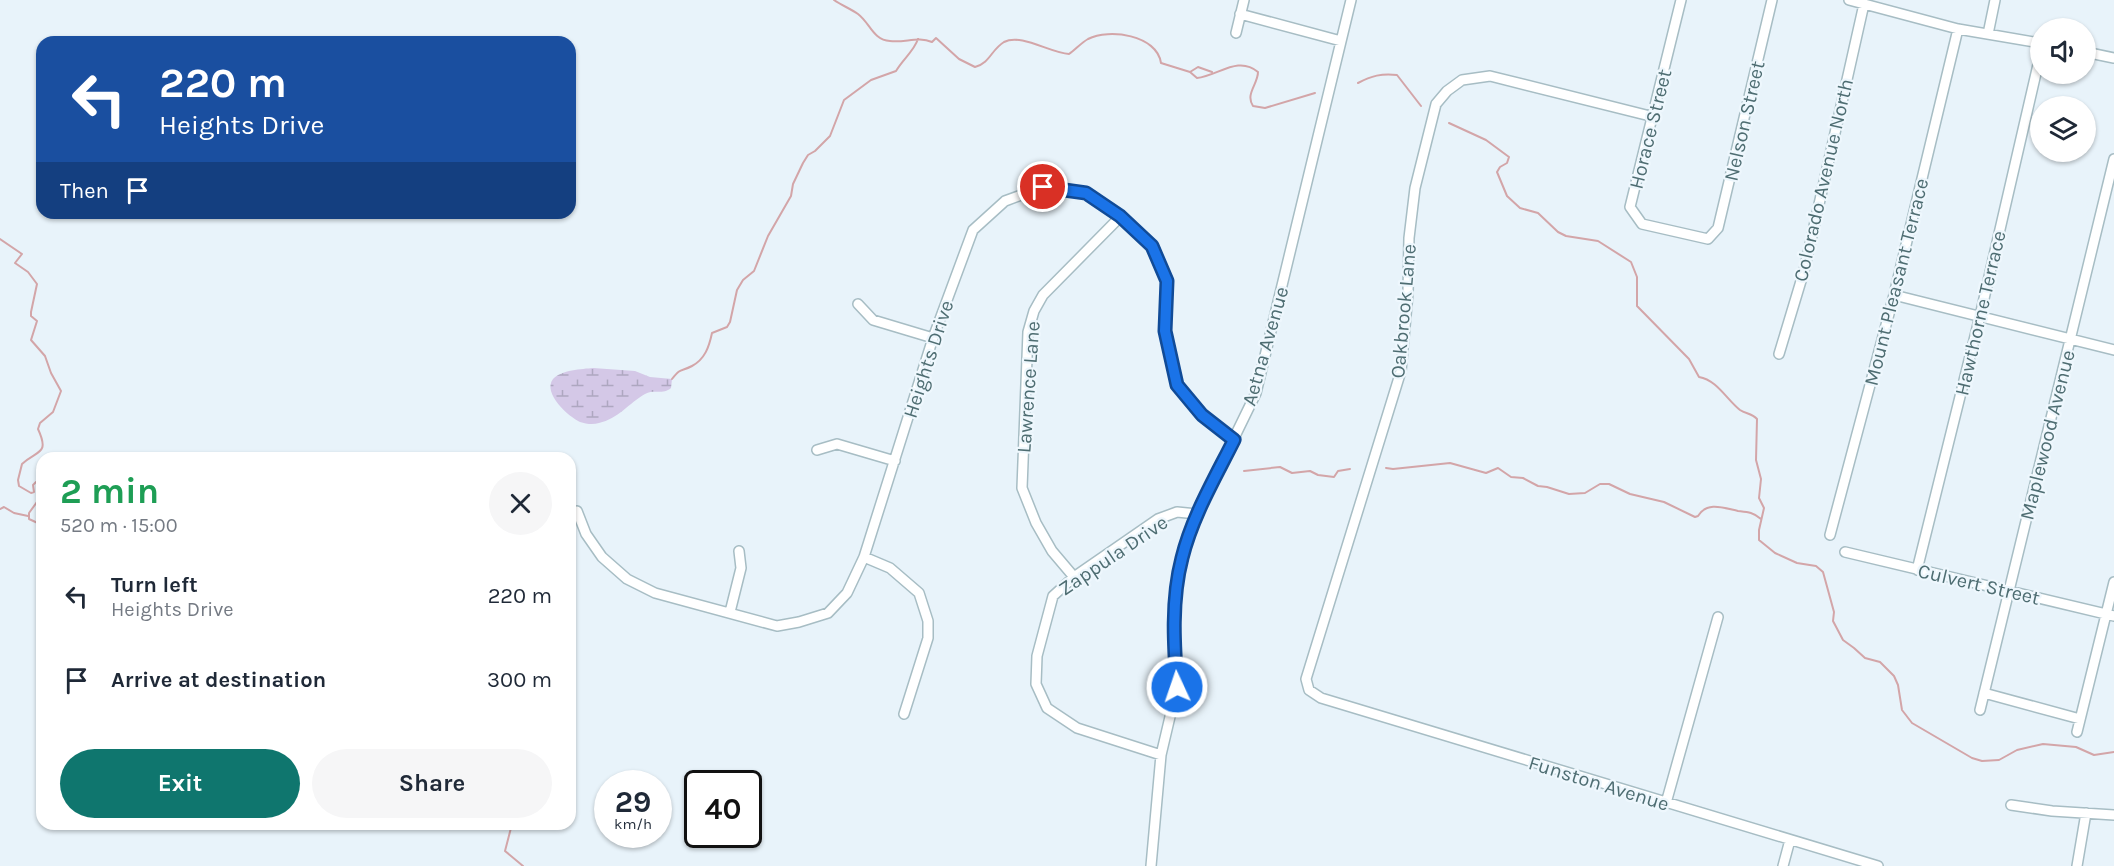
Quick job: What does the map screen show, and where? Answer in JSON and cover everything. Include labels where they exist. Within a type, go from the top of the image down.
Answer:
[{"type":"street","points":[[1236,33],[1244,0]]},
{"type":"street","name":"Aetna Avenue","points":[[1151,866],[1161,755],[1177,687],[1174,641],[1177,580],[1182,556],[1197,514],[1256,393],[1351,0]]},
{"type":"street","name":"Horace Street","points":[[1681,0],[1630,207],[1642,224],[1708,239]]},
{"type":"street","name":"Nelson Street","points":[[1708,239],[1718,228],[1772,0]]},
{"type":"street","points":[[1849,0],[1958,28],[2030,41]]},
{"type":"street","points":[[1988,34],[1995,0]]},
{"type":"street","name":"Colorado Avenue North","points":[[1779,354],[1804,271],[1870,4]]},
{"type":"street","points":[[1240,14],[1341,41]]},
{"type":"street","name":"Mount Pleasant Terrace","points":[[1830,536],[1894,294],[1958,28]]},
{"type":"street","points":[[2096,54],[2114,58]]},
{"type":"street","name":"Oakbrook Lane","points":[[1321,698],[1309,690],[1306,679],[1401,371],[1408,293],[1409,238],[1415,188],[1436,104],[1461,80],[1490,76],[1654,117]]},
{"type":"street","name":"Hawthorne Terrace","points":[[1917,570],[1980,316],[2034,84]]},
{"type":"street","name":"Maplewood Avenue","points":[[1980,710],[2114,159]]},
{"type":"street","name":"Heights Drive","points":[[577,511],[586,534],[602,556],[627,579],[655,593],[777,626],[800,622],[828,613],[847,593],[864,557],[933,338],[973,230],[1005,201],[1043,187],[1086,193],[1120,216],[1152,246],[1167,281],[1165,331],[1177,385],[1202,415],[1234,440]]},
{"type":"street","name":"Lawrence Lane","points":[[1074,578],[1052,551],[1036,523],[1022,488],[1028,332],[1034,311],[1043,295],[1120,216]]},
{"type":"street","points":[[1894,294],[2114,350]]},
{"type":"street","points":[[858,304],[873,320],[933,338]]},
{"type":"street","points":[[817,450],[837,444],[895,461]]},
{"type":"street","name":"Zappula Drive","points":[[1161,755],[1077,728],[1047,708],[1036,684],[1037,656],[1053,596],[1074,578],[1158,519],[1176,513],[1197,514]]},
{"type":"street","points":[[730,612],[741,568],[739,551]]},
{"type":"street","name":"Culvert Street","points":[[1845,552],[2110,615]]},
{"type":"street","points":[[864,557],[890,568],[919,593],[928,621],[928,638],[904,714]]},
{"type":"street","points":[[2077,732],[2110,615],[2114,582]]},
{"type":"street","points":[[1666,803],[1718,617]]},
{"type":"street","points":[[1984,693],[2080,719]]},
{"type":"street","name":"Funston Avenue","points":[[1321,698],[1878,866]]},
{"type":"street","points":[[2011,805],[2052,811],[2114,814]]},
{"type":"street","points":[[2077,866],[2086,813]]},
{"type":"street","points":[[1783,866],[1790,840]]},
{"type":"green space","points":[[593,368],[635,371],[650,377],[672,379],[671,388],[645,394],[606,421],[594,424],[582,423],[558,404],[551,391],[551,385],[553,379],[561,374],[572,370]]},
{"type":"waterway","points":[[834,0],[858,14],[884,40],[932,42],[936,38],[959,59],[975,67],[984,63],[1000,45],[1011,40],[1019,40],[1069,54],[1088,39],[1119,34],[1142,40],[1158,53],[1161,63],[1190,72],[1197,78],[1235,66],[1250,67],[1258,72],[1250,97],[1253,106],[1265,108],[1315,93]]},
{"type":"waterway","points":[[672,379],[679,371],[700,360],[708,348],[712,333],[727,327],[737,290],[743,280],[754,271],[768,236],[791,196],[793,184],[803,163],[808,155],[830,136],[844,100],[871,80],[896,71],[918,39]]},
{"type":"waterway","points":[[1190,72],[1198,67],[1212,72]]},
{"type":"waterway","points":[[1358,83],[1386,74],[1397,75],[1421,106]]},
{"type":"waterway","points":[[1449,123],[1486,140],[1509,157],[1507,163],[1497,172],[1507,196],[1520,208],[1538,213],[1558,232],[1566,236],[1598,241],[1631,262],[1637,277],[1637,306],[1689,359],[1699,377],[1711,382],[1735,406],[1757,419],[1756,460],[1761,479],[1759,498],[1764,508],[1759,540],[1775,553],[1797,563],[1816,566],[1823,572],[1834,612],[1833,621],[1843,640],[1865,658],[1880,662],[1894,676],[1898,685],[1902,710],[1912,723],[1972,758],[1982,761],[1999,760],[2017,750],[2043,744],[2076,747],[2094,755],[2114,752]]},
{"type":"waterway","points":[[0,239],[22,254],[15,263],[28,272],[37,284],[31,312],[31,316],[37,321],[31,340],[45,356],[61,391],[53,412],[40,423],[38,429],[43,443],[39,452]]},
{"type":"waterway","points":[[36,454],[22,464],[18,480],[19,486],[31,493],[34,492],[33,485],[36,482]]},
{"type":"waterway","points":[[1386,468],[1450,463],[1486,473],[1498,468],[1511,477],[1523,478],[1538,486],[1569,494],[1585,493],[1600,484],[1609,484],[1630,494],[1664,502],[1695,517],[1706,508],[1716,507],[1750,513],[1761,519]]},
{"type":"waterway","points":[[1244,471],[1280,467],[1292,473],[1310,471],[1318,475],[1334,477],[1338,471],[1350,469]]},
{"type":"waterway","points":[[36,503],[29,513],[29,519],[36,522]]},
{"type":"waterway","points":[[0,509],[4,507],[14,513],[28,516]]},
{"type":"waterway","points":[[510,830],[505,851],[523,866]]},
{"type":"route","points":[[1043,187],[1086,193],[1120,216],[1152,246],[1167,281],[1165,331],[1177,385],[1202,415],[1234,440],[1197,514],[1182,556],[1177,580],[1174,641],[1177,687]]}]
